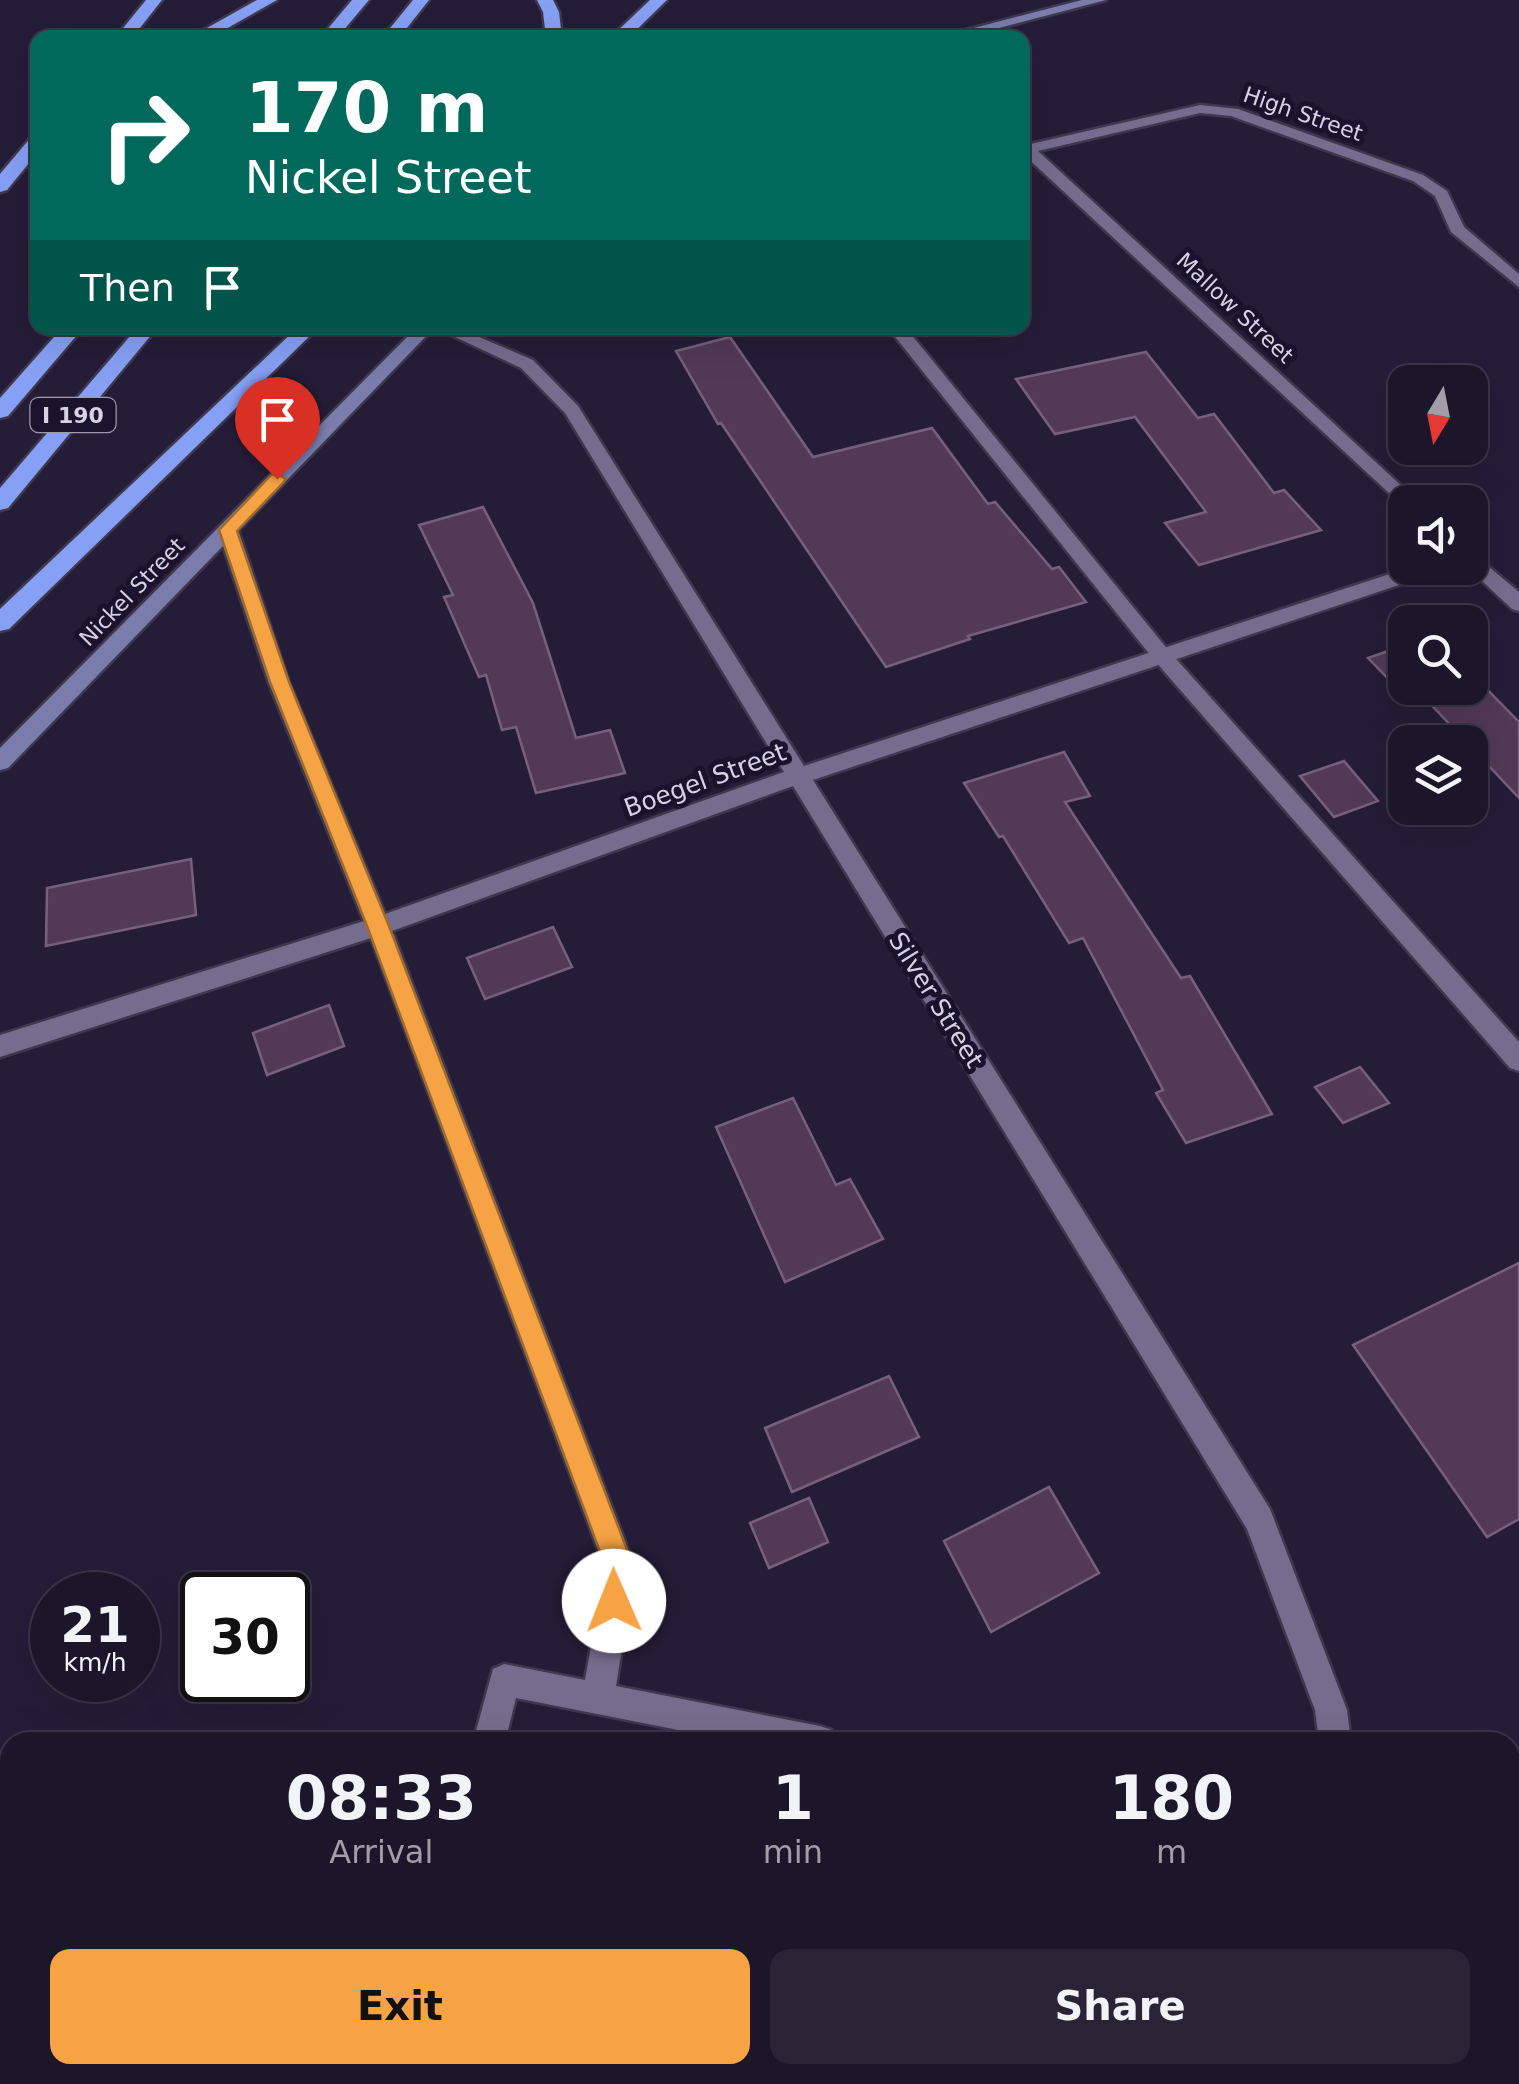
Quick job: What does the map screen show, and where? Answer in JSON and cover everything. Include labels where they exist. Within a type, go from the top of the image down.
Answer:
[{"type":"highway","points":[[129,30],[154,0]]},
{"type":"highway","points":[[211,30],[269,0]]},
{"type":"highway","points":[[335,30],[361,0]]},
{"type":"highway","points":[[397,30],[421,0]]},
{"type":"highway","points":[[544,0],[551,12],[553,30]]},
{"type":"highway","points":[[627,30],[659,0]]},
{"type":"highway","points":[[0,186],[30,150]]},
{"type":"highway","name":"I 190","points":[[0,411],[67,335]]},
{"type":"highway","name":"I 190","points":[[0,502],[140,335]]},
{"type":"highway","points":[[0,623],[301,335]]},
{"type":"main road","points":[[975,30],[1099,0]]},
{"type":"main road","name":"Nickel Street","points":[[0,762],[418,335]]},
{"type":"street","name":"High Street","points":[[1030,148],[1200,110],[1234,112],[1418,178],[1442,194],[1456,229],[1519,282]]},
{"type":"street","name":"Mallow Street","points":[[1030,152],[1392,485]]},
{"type":"street","name":"Silver Street","points":[[460,335],[528,364],[572,410],[1259,1520],[1331,1710],[1334,1732]]},
{"type":"street","points":[[904,335],[1162,656],[1519,1060]]},
{"type":"street","points":[[228,530],[279,682],[378,926],[620,1568],[598,1699]]},
{"type":"street","points":[[1488,575],[1519,604]]},
{"type":"street","name":"Boegel Street","points":[[0,1046],[378,926],[798,776],[1388,581]]},
{"type":"street","points":[[491,1732],[504,1680],[768,1732]]},
{"type":"building","points":[[730,337],[813,457],[932,428],[988,504],[995,502],[1052,569],[1059,567],[1086,602],[968,636],[970,639],[886,667],[721,423],[718,424],[676,351]]},
{"type":"building","points":[[1146,352],[1198,418],[1214,414],[1274,493],[1284,490],[1321,530],[1199,565],[1165,523],[1206,512],[1135,417],[1055,434],[1016,379]]},
{"type":"building","points":[[483,507],[533,603],[576,738],[610,730],[625,773],[536,793],[516,727],[502,730],[486,675],[479,677],[444,597],[453,595],[419,525]]},
{"type":"building","points":[[1388,651],[1388,678],[1368,658]]},
{"type":"building","points":[[1488,690],[1519,722],[1519,798],[1488,765],[1488,725],[1450,725],[1431,705],[1488,705]]},
{"type":"building","points":[[1064,752],[1090,796],[1065,802],[1181,978],[1190,976],[1272,1114],[1186,1143],[1156,1093],[1163,1090],[1083,938],[1069,943],[1003,836],[999,837],[964,783]]},
{"type":"building","points":[[1344,761],[1378,801],[1334,817],[1300,776]]},
{"type":"building","points":[[191,859],[196,915],[46,946],[47,888]]},
{"type":"building","points":[[553,927],[572,967],[485,999],[467,958]]},
{"type":"building","points":[[329,1005],[344,1046],[267,1075],[253,1033]]},
{"type":"building","points":[[1360,1067],[1389,1103],[1343,1123],[1315,1087]]},
{"type":"building","points":[[793,1098],[836,1185],[850,1179],[883,1239],[785,1282],[716,1127]]},
{"type":"building","points":[[1519,1263],[1519,1519],[1487,1537],[1353,1345]]},
{"type":"building","points":[[889,1376],[919,1437],[792,1492],[765,1428]]},
{"type":"building","points":[[1049,1487],[1099,1573],[991,1632],[944,1541]]},
{"type":"building","points":[[809,1498],[828,1542],[769,1568],[750,1523]]},
{"type":"route","points":[[277,479],[228,530],[279,682],[378,926],[620,1568],[614,1601]]}]
